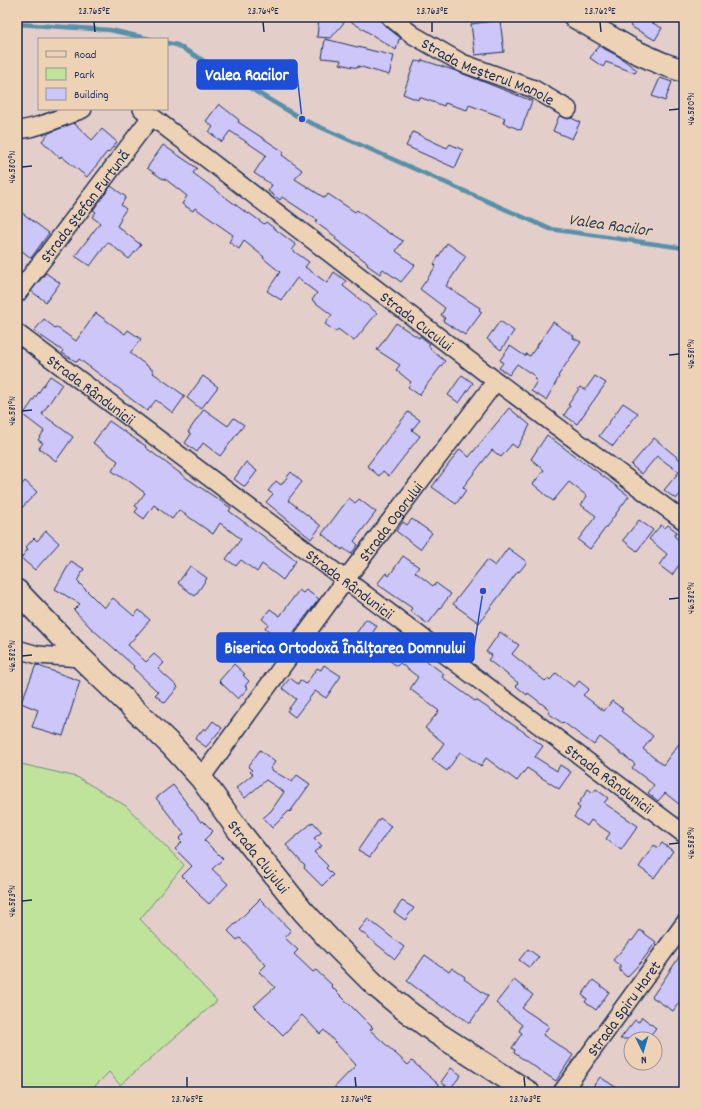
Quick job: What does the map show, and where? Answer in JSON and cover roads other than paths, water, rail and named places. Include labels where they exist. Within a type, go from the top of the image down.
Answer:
[{"type":"main road","points":[[576,17],[634,51],[663,64],[684,71]]},
{"type":"main road","name":"Strada Clujului","points":[[17,591],[81,658],[172,746],[201,778],[239,831],[303,911],[375,985],[404,1010],[444,1038],[528,1092]]},
{"type":"street","name":"Strada Meșterul Manole","points":[[390,17],[413,35],[462,63],[534,89],[568,109]]},
{"type":"street","points":[[17,130],[28,129],[41,125],[80,110]]},
{"type":"street","name":"Strada Ștefan Furtună","points":[[17,294],[147,113]]},
{"type":"street","name":"Strada Cucului","points":[[147,113],[496,381],[684,522]]},
{"type":"street","name":"Strada Rândunicii","points":[[17,333],[684,834]]},
{"type":"street","name":"Strada Ogorului","points":[[201,778],[346,579],[496,381]]},
{"type":"street","points":[[17,649],[38,654],[81,658]]},
{"type":"street","name":"Strada Spiru Haret","points":[[562,1092],[684,924]]},
{"type":"waterway","name":"Valea Racilor","points":[[17,24],[110,30],[146,38]]},
{"type":"waterway","name":"Valea Racilor","points":[[168,43],[177,45],[302,119],[550,229],[684,248]]},
{"type":"place","name":"Valea Racilor","points":[[302,119]]},
{"type":"place","name":"Biserica Ortodoxă Înălțarea Domnului","points":[[483,591]]}]
